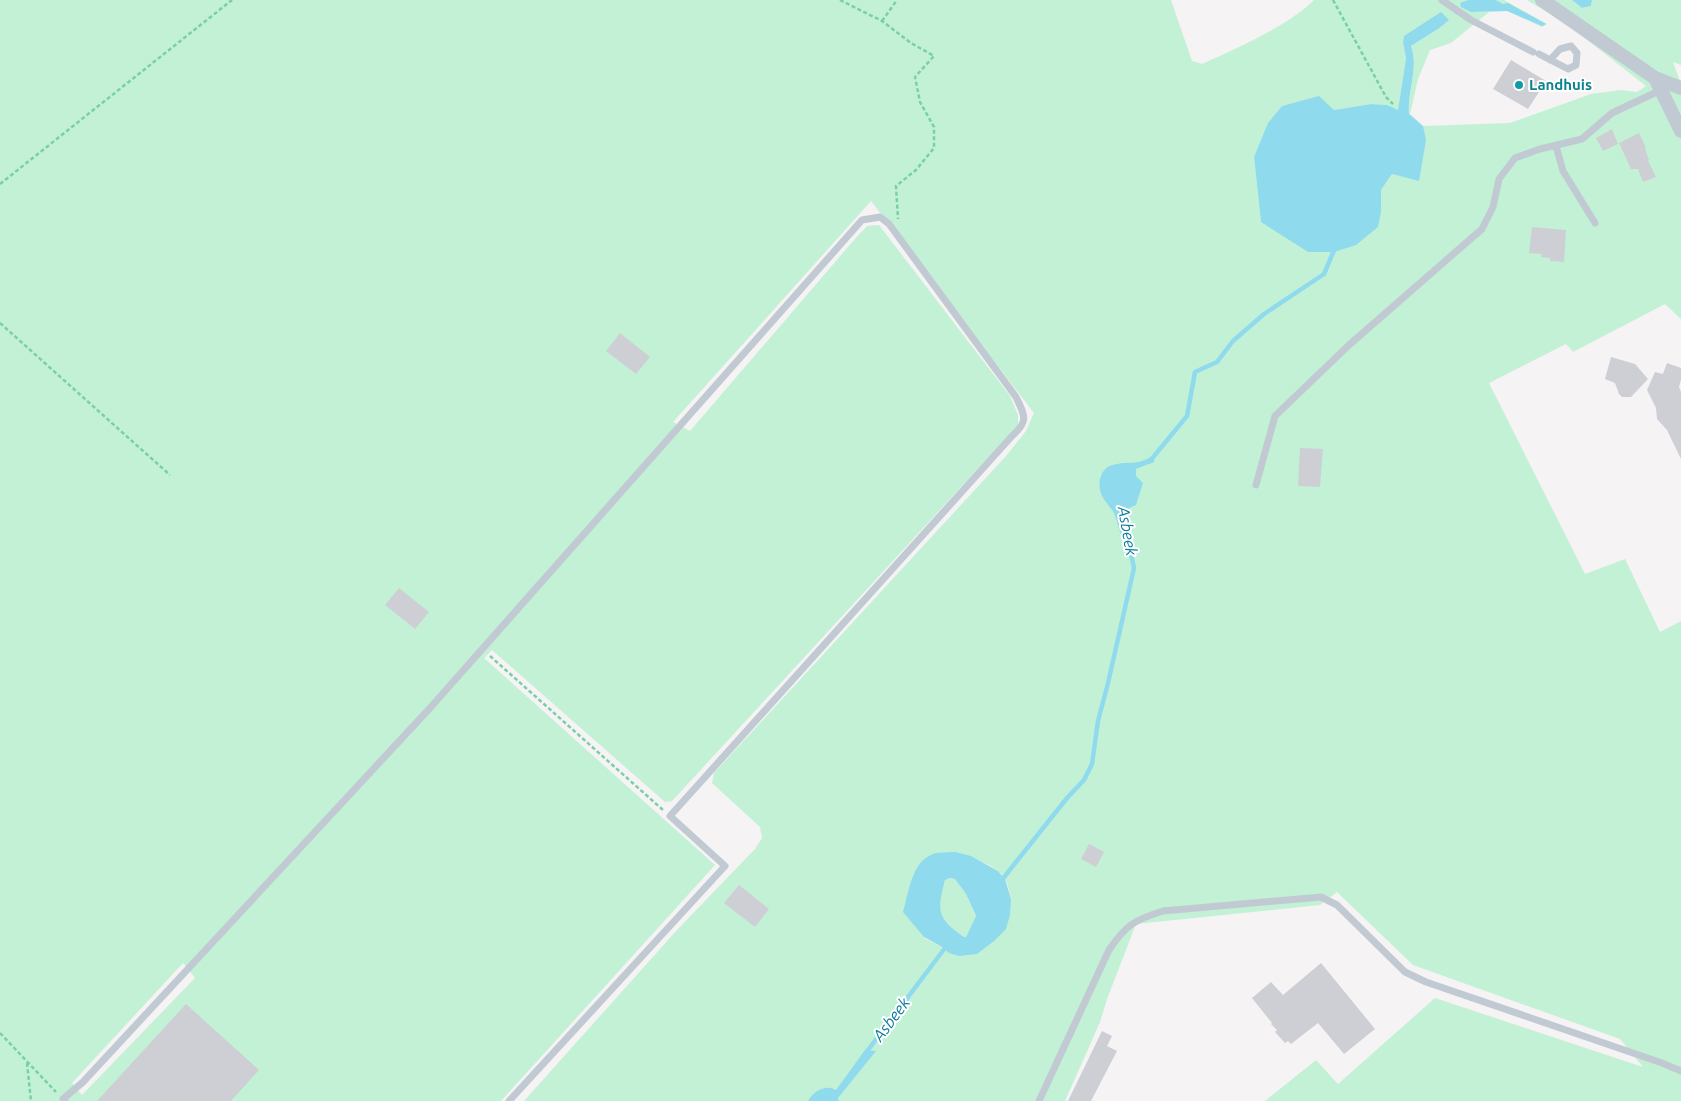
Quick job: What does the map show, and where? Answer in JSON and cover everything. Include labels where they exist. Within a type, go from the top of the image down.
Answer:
[{"type":"street","points":[[1542,0],[1658,84],[1681,88]]},
{"type":"street","points":[[1658,84],[1681,131]]},
{"type":"lane","points":[[1442,0],[1470,20],[1550,60]]},
{"type":"lane","points":[[1256,484],[1275,416],[1349,346],[1482,229],[1494,207],[1499,179],[1515,158],[1582,139],[1612,113],[1658,84]]},
{"type":"lane","points":[[1556,146],[1563,171],[1595,224]]},
{"type":"lane","points":[[64,1100],[83,1082],[430,708],[862,220],[880,217],[889,224],[900,238],[1016,397],[1025,419],[1023,427],[1005,443],[670,816],[725,866],[509,1101]]},
{"type":"lane","points":[[1039,1101],[1109,950],[1121,931],[1140,918],[1163,911],[1321,897],[1337,905],[1405,972],[1426,982],[1681,1071]]},
{"type":"path","points":[[0,184],[232,0]]},
{"type":"path","points":[[840,0],[882,21],[934,56],[915,77],[920,102],[934,127],[934,148],[916,170],[896,186],[900,238]]},
{"type":"path","points":[[882,21],[897,0]]},
{"type":"path","points":[[1333,0],[1386,97],[1393,104]]},
{"type":"path","points":[[0,323],[170,475]]},
{"type":"path","points":[[482,649],[670,816]]},
{"type":"path","points":[[0,1034],[64,1100]]},
{"type":"path","points":[[27,1062],[30,1101]]},
{"type":"green space","points":[[0,0],[1171,0],[1192,61],[1202,64],[1276,28],[1303,10],[1314,0],[1468,0],[1461,3],[1471,12],[1507,11],[1489,12],[1451,43],[1430,50],[1418,79],[1410,114],[1423,126],[1510,123],[1591,94],[1621,90],[1637,92],[1646,86],[1568,25],[1527,0],[1572,0],[1582,8],[1591,6],[1592,0],[1681,0],[1681,65],[1673,62],[1681,84],[1681,319],[1665,304],[1573,352],[1566,344],[1489,383],[1585,574],[1625,559],[1660,632],[1681,621],[1681,1101],[1265,1101],[1316,1060],[1338,1084],[1435,998],[1643,1067],[1620,1039],[1413,965],[1337,892],[1320,905],[1136,924],[1100,1022],[1065,1101],[839,1101],[837,1091],[825,1088],[817,1091],[808,1101],[524,1101],[677,930],[755,849],[762,838],[760,827],[712,783],[714,773],[1006,456],[1026,431],[1034,413],[871,201],[673,422],[690,431],[854,240],[867,226],[879,225],[1010,396],[1018,415],[1018,425],[672,801],[665,802],[492,650],[484,658],[715,865],[501,1101],[0,1101]],"holes":[[[1438,29],[1411,46],[1414,63],[1409,115],[1423,126],[1419,180],[1392,174],[1381,190],[1381,212],[1334,252],[1261,222],[1254,157],[1282,106],[1295,103],[1334,110],[1371,104],[1387,105],[1398,111],[1406,58],[1403,44]],[[956,852],[994,868],[1005,878],[1011,899],[959,956],[924,938],[936,853]],[[183,963],[195,978],[82,1095],[72,1083]]]},
{"type":"green space","points":[[1496,0],[1504,0],[1547,24],[1542,27],[1507,11],[1542,26]]},
{"type":"green space","points":[[955,879],[966,894],[976,917],[966,937],[949,925],[941,913],[940,907],[945,880]]},
{"type":"water","points":[[1468,0],[1496,0],[1503,4],[1508,3],[1546,24],[1542,26],[1507,11],[1471,12],[1461,7],[1460,3]]},
{"type":"water","points":[[1572,0],[1592,0],[1591,6],[1582,8]]},
{"type":"water","points":[[1441,12],[1449,20],[1411,46],[1414,63],[1409,114],[1423,126],[1426,140],[1419,181],[1392,174],[1381,190],[1381,212],[1378,227],[1356,245],[1334,252],[1308,252],[1261,222],[1254,157],[1268,123],[1282,106],[1319,96],[1334,110],[1371,104],[1387,105],[1398,110],[1406,58],[1403,43],[1404,36]]},
{"type":"water","points":[[1154,455],[1154,462],[1136,469],[1136,476],[1143,483],[1136,505],[1129,508],[1126,513],[1126,521],[1130,525],[1124,543],[1114,513],[1101,493],[1100,478],[1109,466],[1142,461]]},
{"type":"water","points":[[956,852],[971,856],[998,871],[1005,879],[1011,899],[1010,915],[1006,929],[977,954],[959,956],[949,953],[924,937],[903,912],[913,877],[922,862],[928,856],[936,853]],"holes":[[[955,879],[966,894],[976,916],[966,937],[949,925],[941,913],[940,907],[945,880]]]},
{"type":"water","points":[[865,1050],[876,1051],[838,1098],[839,1101],[808,1101],[813,1094],[824,1088],[836,1090]]},
{"type":"building","name":"Landhuis","points":[[1511,60],[1546,81],[1528,109],[1493,89]]},
{"type":"building","points":[[1612,129],[1618,144],[1603,151],[1596,138]]},
{"type":"building","points":[[1639,133],[1646,148],[1648,161],[1656,177],[1643,182],[1638,169],[1631,169],[1619,143]]},
{"type":"building","points":[[1532,227],[1566,230],[1564,262],[1550,261],[1550,258],[1541,257],[1542,254],[1529,253]]},
{"type":"building","points":[[620,333],[650,357],[636,374],[606,351]]},
{"type":"building","points":[[1611,357],[1635,364],[1648,379],[1631,397],[1622,397],[1615,383],[1605,379]]},
{"type":"building","points":[[1667,363],[1681,368],[1679,387],[1681,392],[1681,459],[1667,430],[1657,419],[1656,408],[1647,390],[1655,372],[1663,374]]},
{"type":"building","points":[[1300,448],[1323,449],[1320,487],[1298,486]]},
{"type":"building","points":[[399,588],[429,612],[415,629],[385,605]]},
{"type":"building","points":[[1089,844],[1104,852],[1096,867],[1081,859]]},
{"type":"building","points":[[739,885],[769,909],[755,927],[724,903]]},
{"type":"building","points":[[1321,963],[1375,1029],[1344,1054],[1318,1023],[1291,1044],[1288,1041],[1285,1043],[1275,1032],[1277,1030],[1252,998],[1271,982],[1283,995]]},
{"type":"building","points":[[186,1004],[259,1070],[231,1101],[97,1101]]},
{"type":"building","points":[[1102,1031],[1112,1036],[1107,1046],[1117,1051],[1091,1101],[1068,1101]]},
{"type":"waterway","name":"Asbeek","points":[[1150,461],[1187,416],[1195,372],[1217,362],[1233,341],[1264,314],[1324,274],[1335,248]]},
{"type":"waterway","name":"Asbeek","points":[[1001,881],[1067,798],[1084,780],[1092,764],[1098,721],[1134,568],[1126,531]]},
{"type":"waterway","name":"Asbeek","points":[[865,1054],[948,944]]},
{"type":"place","name":"Landhuis","points":[[1519,85]]}]
